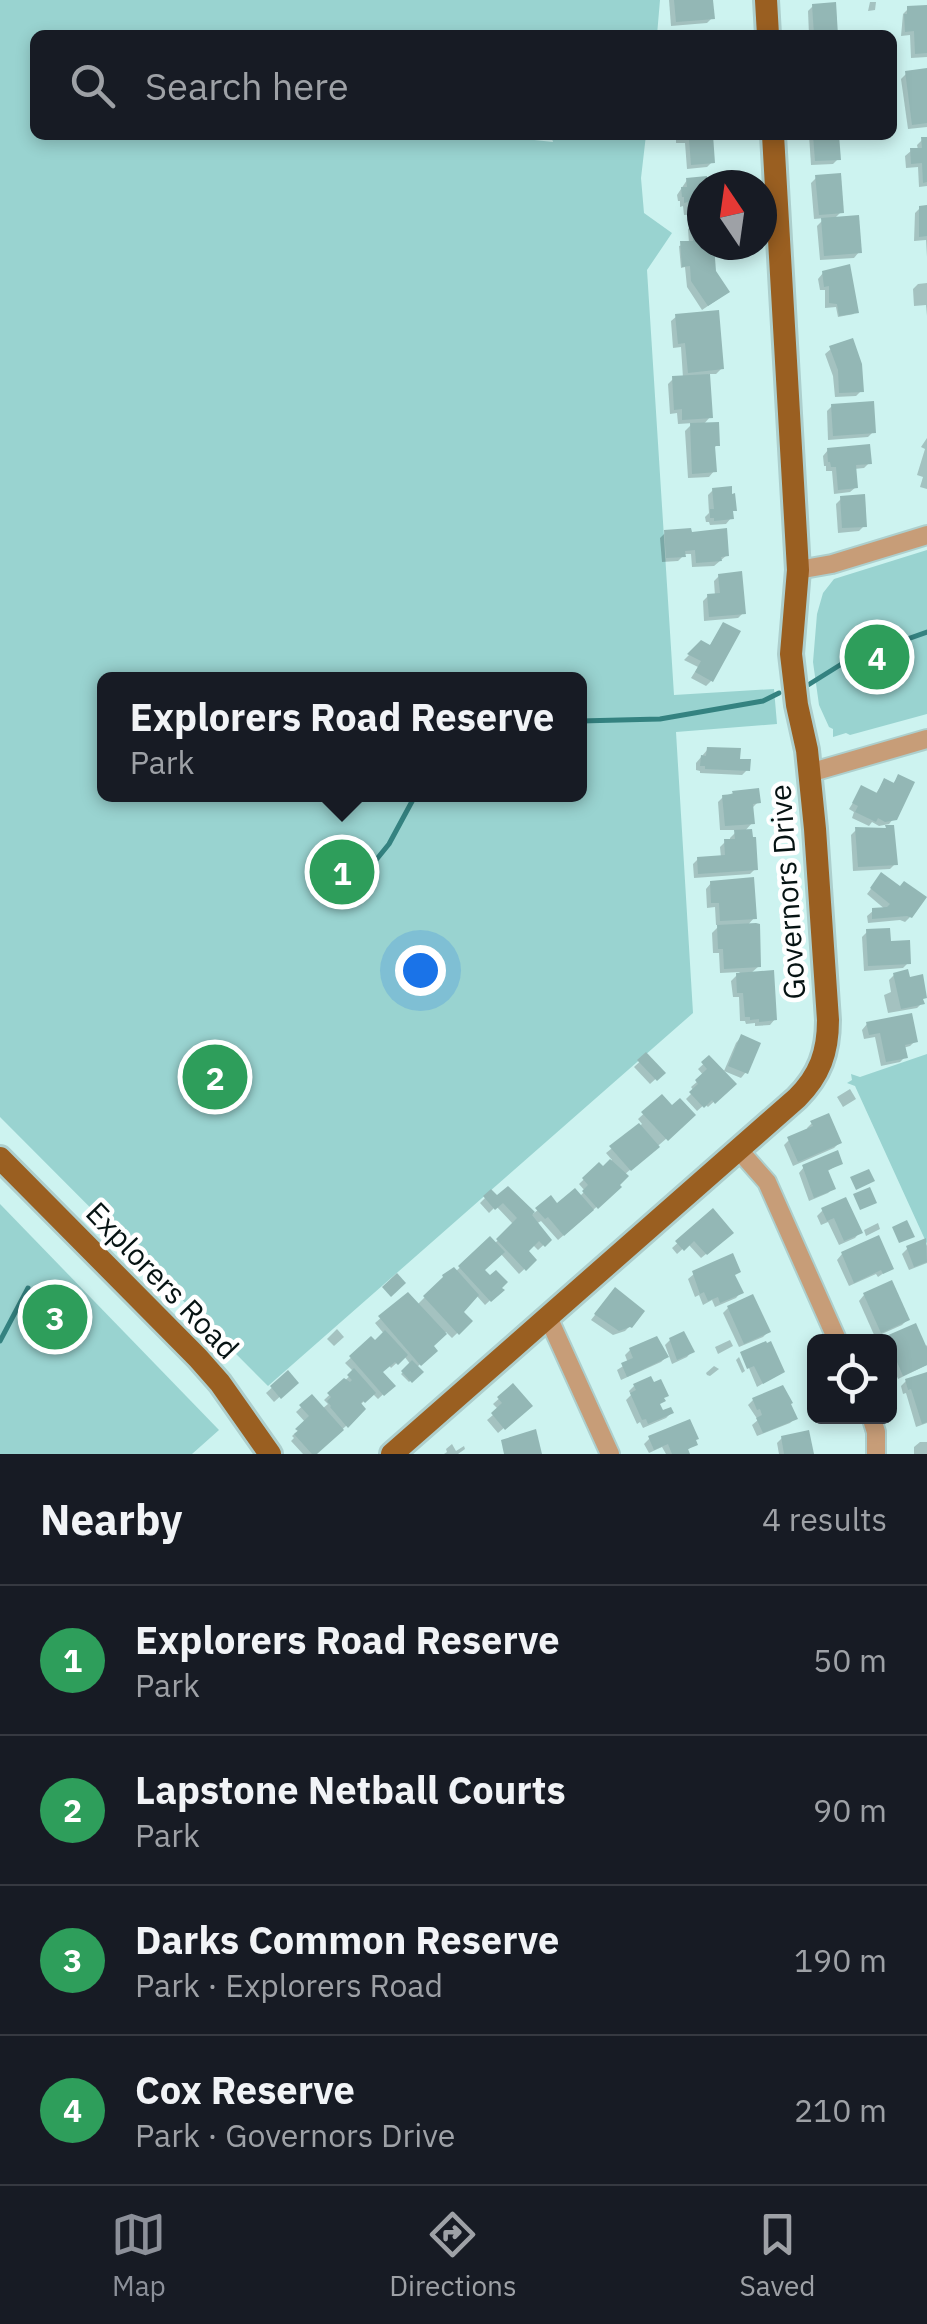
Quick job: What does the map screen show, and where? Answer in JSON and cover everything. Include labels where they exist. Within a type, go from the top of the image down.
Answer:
[{"type":"main road","points":[[766,0],[768,30]]},
{"type":"main road","name":"Governors Drive","points":[[392,1454],[807,1088],[820,1068],[828,1020],[809,772],[791,654],[798,570],[773,140]]},
{"type":"main road","name":"Explorers Road","points":[[0,1158],[198,1358],[270,1454]]},
{"type":"street","points":[[798,570],[927,536]]},
{"type":"street","points":[[809,772],[927,740]]},
{"type":"street","points":[[738,1149],[767,1182],[834,1334]]},
{"type":"street","points":[[548,1317],[610,1454]]},
{"type":"street","points":[[874,1424],[876,1454]]},
{"type":"shaded area","points":[[0,0],[660,0],[657,30],[30,30],[30,140],[645,140],[641,178],[644,213],[672,233],[647,270],[674,695],[774,689],[777,724],[676,732],[693,1013],[268,1386],[0,1117]]},
{"type":"shaded area","points":[[927,550],[927,714],[833,737],[833,729],[819,705],[813,662],[823,593],[834,579]]},
{"type":"shaded area","points":[[927,1054],[927,1244],[855,1086],[847,1083],[852,1080],[851,1074],[860,1077]]},
{"type":"shaded area","points":[[0,1204],[219,1430],[192,1454],[0,1454]]},
{"type":"building","points":[[674,0],[713,0],[715,19],[676,22]]},
{"type":"building","points":[[836,2],[838,30],[814,30],[812,4]]},
{"type":"building","points":[[927,5],[927,53],[915,54],[914,31],[905,32],[904,14],[907,6]]},
{"type":"building","points":[[927,68],[927,123],[912,125],[905,71]]},
{"type":"building","points":[[921,137],[927,137],[927,182],[923,183],[922,163],[911,164],[910,148],[922,148]]},
{"type":"building","points":[[689,140],[713,140],[715,163],[691,165]]},
{"type":"building","points":[[813,140],[839,140],[841,160],[815,161]]},
{"type":"building","points":[[841,173],[844,213],[819,215],[815,175]]},
{"type":"building","points":[[681,187],[687,187],[687,202],[684,203]]},
{"type":"building","points":[[927,205],[927,236],[919,237],[919,206]]},
{"type":"building","points":[[859,215],[862,253],[824,256],[821,218]]},
{"type":"building","points":[[680,241],[687,241],[687,260],[715,260],[716,271],[730,292],[708,306],[691,281],[690,266],[682,267]]},
{"type":"building","points":[[850,264],[859,313],[839,316],[837,304],[829,303],[829,286],[824,287],[822,271]]},
{"type":"building","points":[[719,310],[724,369],[688,373],[685,343],[678,344],[675,314]]},
{"type":"building","points":[[853,338],[862,364],[864,392],[839,393],[838,370],[829,346]]},
{"type":"building","points":[[710,374],[713,418],[682,420],[682,409],[674,410],[672,376]]},
{"type":"building","points":[[874,401],[876,433],[833,436],[831,404]]},
{"type":"building","points":[[719,422],[720,446],[715,446],[717,472],[692,474],[690,423]]},
{"type":"building","points":[[870,444],[872,464],[856,465],[858,488],[838,490],[836,467],[828,462],[827,448]]},
{"type":"building","points":[[732,486],[737,511],[733,511],[734,519],[714,521],[710,518],[710,509],[714,509],[712,488]]},
{"type":"building","points":[[865,494],[867,527],[842,528],[840,496]]},
{"type":"building","points":[[691,528],[692,532],[727,528],[729,556],[721,557],[722,561],[696,563],[695,550],[685,551],[686,557],[666,558],[664,530]]},
{"type":"building","points":[[742,571],[746,614],[709,617],[707,594],[720,593],[718,574]]},
{"type":"building","points":[[723,622],[741,631],[713,682],[695,672],[701,661],[687,654],[701,640],[710,645]]},
{"type":"building","points":[[707,747],[741,748],[740,759],[751,759],[750,771],[705,769],[700,766],[701,755],[706,756]]},
{"type":"building","points":[[898,774],[915,782],[897,820],[885,822],[878,818],[876,822],[855,812],[858,806],[852,803],[861,785],[877,793],[884,778],[894,783]]},
{"type":"building","points":[[759,788],[761,803],[753,804],[755,824],[725,826],[722,795]]},
{"type":"building","points":[[885,825],[894,825],[898,865],[858,867],[855,827],[886,828]]},
{"type":"building","points":[[752,829],[758,870],[698,874],[697,857],[725,855],[724,839],[735,839],[734,830]]},
{"type":"building","points":[[881,872],[900,886],[904,881],[927,897],[912,918],[872,919],[872,908],[890,904],[870,888]]},
{"type":"building","points":[[754,877],[757,919],[720,921],[719,903],[711,903],[710,881]]},
{"type":"building","points":[[760,924],[761,967],[724,969],[717,925]]},
{"type":"building","points":[[890,928],[891,941],[910,940],[911,964],[868,966],[866,929]]},
{"type":"building","points":[[908,969],[910,977],[923,974],[927,998],[923,999],[925,1004],[901,1009],[893,973]]},
{"type":"building","points":[[774,970],[777,1020],[750,1020],[745,1017],[743,993],[737,993],[736,973]]},
{"type":"building","points":[[912,1013],[918,1042],[905,1045],[908,1058],[886,1062],[880,1033],[869,1035],[866,1022]]},
{"type":"building","points":[[741,1034],[761,1043],[748,1074],[728,1066]]},
{"type":"building","points":[[646,1052],[666,1073],[657,1081],[637,1060]]},
{"type":"building","points":[[709,1055],[737,1084],[715,1104],[712,1100],[704,1108],[689,1092],[707,1069],[701,1062]]},
{"type":"building","points":[[662,1094],[672,1105],[680,1098],[696,1115],[668,1141],[641,1112]]},
{"type":"building","points":[[829,1113],[842,1143],[798,1162],[787,1137],[813,1126],[810,1121]]},
{"type":"building","points":[[639,1123],[660,1147],[631,1171],[609,1146]]},
{"type":"building","points":[[838,1150],[843,1164],[828,1170],[836,1189],[814,1198],[802,1165]]},
{"type":"building","points":[[610,1159],[629,1176],[598,1209],[582,1191],[588,1185],[582,1178],[599,1162],[603,1166]]},
{"type":"building","points":[[869,1169],[875,1181],[856,1190],[850,1177]]},
{"type":"building","points":[[508,1186],[535,1212],[532,1215],[552,1240],[545,1247],[539,1241],[529,1251],[537,1260],[526,1271],[496,1239],[517,1218],[503,1203],[495,1210],[483,1196],[491,1189],[497,1195]]},
{"type":"building","points":[[870,1187],[877,1203],[860,1210],[853,1194]]},
{"type":"building","points":[[575,1188],[594,1210],[564,1236],[535,1208],[551,1195],[557,1203]]},
{"type":"building","points":[[846,1197],[863,1233],[844,1241],[834,1218],[827,1221],[821,1208]]},
{"type":"building","points":[[713,1208],[734,1233],[707,1255],[694,1241],[684,1251],[675,1241]]},
{"type":"building","points":[[907,1220],[915,1237],[899,1243],[892,1227]]},
{"type":"building","points":[[879,1235],[894,1269],[883,1274],[881,1270],[854,1283],[841,1252]]},
{"type":"building","points":[[490,1236],[505,1252],[485,1270],[490,1275],[496,1270],[508,1282],[491,1302],[458,1266]]},
{"type":"building","points":[[926,1238],[927,1262],[914,1267],[906,1246]]},
{"type":"building","points":[[733,1253],[741,1272],[735,1275],[744,1293],[720,1303],[718,1297],[708,1301],[704,1292],[700,1294],[692,1271]]},
{"type":"building","points":[[454,1267],[479,1295],[464,1312],[473,1321],[459,1335],[423,1296]]},
{"type":"building","points":[[397,1273],[406,1283],[391,1297],[382,1287]]},
{"type":"building","points":[[892,1280],[910,1320],[881,1333],[863,1293]]},
{"type":"building","points":[[615,1287],[645,1311],[632,1328],[619,1331],[594,1314]]},
{"type":"building","points":[[408,1292],[447,1334],[434,1346],[438,1351],[421,1366],[378,1316]]},
{"type":"building","points":[[753,1294],[771,1332],[744,1344],[727,1306]]},
{"type":"building","points":[[916,1323],[927,1348],[927,1365],[903,1376],[897,1362],[897,1334],[891,1334]]},
{"type":"building","points":[[385,1330],[408,1355],[383,1372],[396,1386],[384,1396],[349,1356],[371,1336],[375,1340]]},
{"type":"building","points":[[684,1331],[695,1352],[677,1360],[669,1338]]},
{"type":"building","points":[[657,1336],[669,1357],[627,1377],[621,1363],[633,1358],[629,1348]]},
{"type":"building","points":[[771,1341],[785,1372],[763,1384],[754,1366],[747,1369],[740,1352]]},
{"type":"building","points":[[412,1360],[424,1372],[412,1383],[401,1371]]},
{"type":"building","points":[[354,1368],[376,1393],[361,1403],[366,1409],[348,1428],[330,1407],[327,1401],[331,1397],[327,1393],[344,1378],[350,1382],[347,1375]]},
{"type":"building","points":[[288,1370],[299,1383],[281,1399],[270,1386]]},
{"type":"building","points":[[927,1372],[927,1422],[922,1424],[905,1379]]},
{"type":"building","points":[[651,1376],[654,1382],[661,1379],[669,1396],[660,1404],[663,1410],[671,1407],[674,1413],[648,1424],[646,1419],[642,1420],[630,1393],[636,1390],[633,1384]]},
{"type":"building","points":[[513,1383],[533,1406],[505,1430],[491,1413],[502,1403],[497,1397]]},
{"type":"building","points":[[783,1385],[798,1419],[763,1433],[756,1418],[762,1415],[752,1398]]},
{"type":"building","points":[[312,1394],[344,1430],[317,1454],[312,1454],[294,1434],[309,1416],[299,1405]]},
{"type":"building","points":[[690,1419],[699,1439],[698,1445],[688,1449],[690,1454],[672,1454],[668,1444],[654,1450],[648,1436]]},
{"type":"building","points":[[536,1429],[542,1454],[504,1454],[501,1440]]},
{"type":"building","points":[[809,1430],[814,1454],[784,1454],[781,1436]]},
{"type":"waterway","points":[[808,685],[848,660],[927,632]]},
{"type":"waterway","points":[[587,721],[660,719],[763,701],[779,693]]},
{"type":"waterway","points":[[359,881],[389,844],[412,802]]},
{"type":"waterway","points":[[0,1341],[28,1288]]},
{"type":"place","name":"Cox Reserve","points":[[877,657]]},
{"type":"place","name":"Explorers Road Reserve","points":[[342,872]]},
{"type":"place","name":"Lapstone Netball Courts","points":[[215,1077]]},
{"type":"place","name":"Darks Common Reserve","points":[[55,1317]]}]
